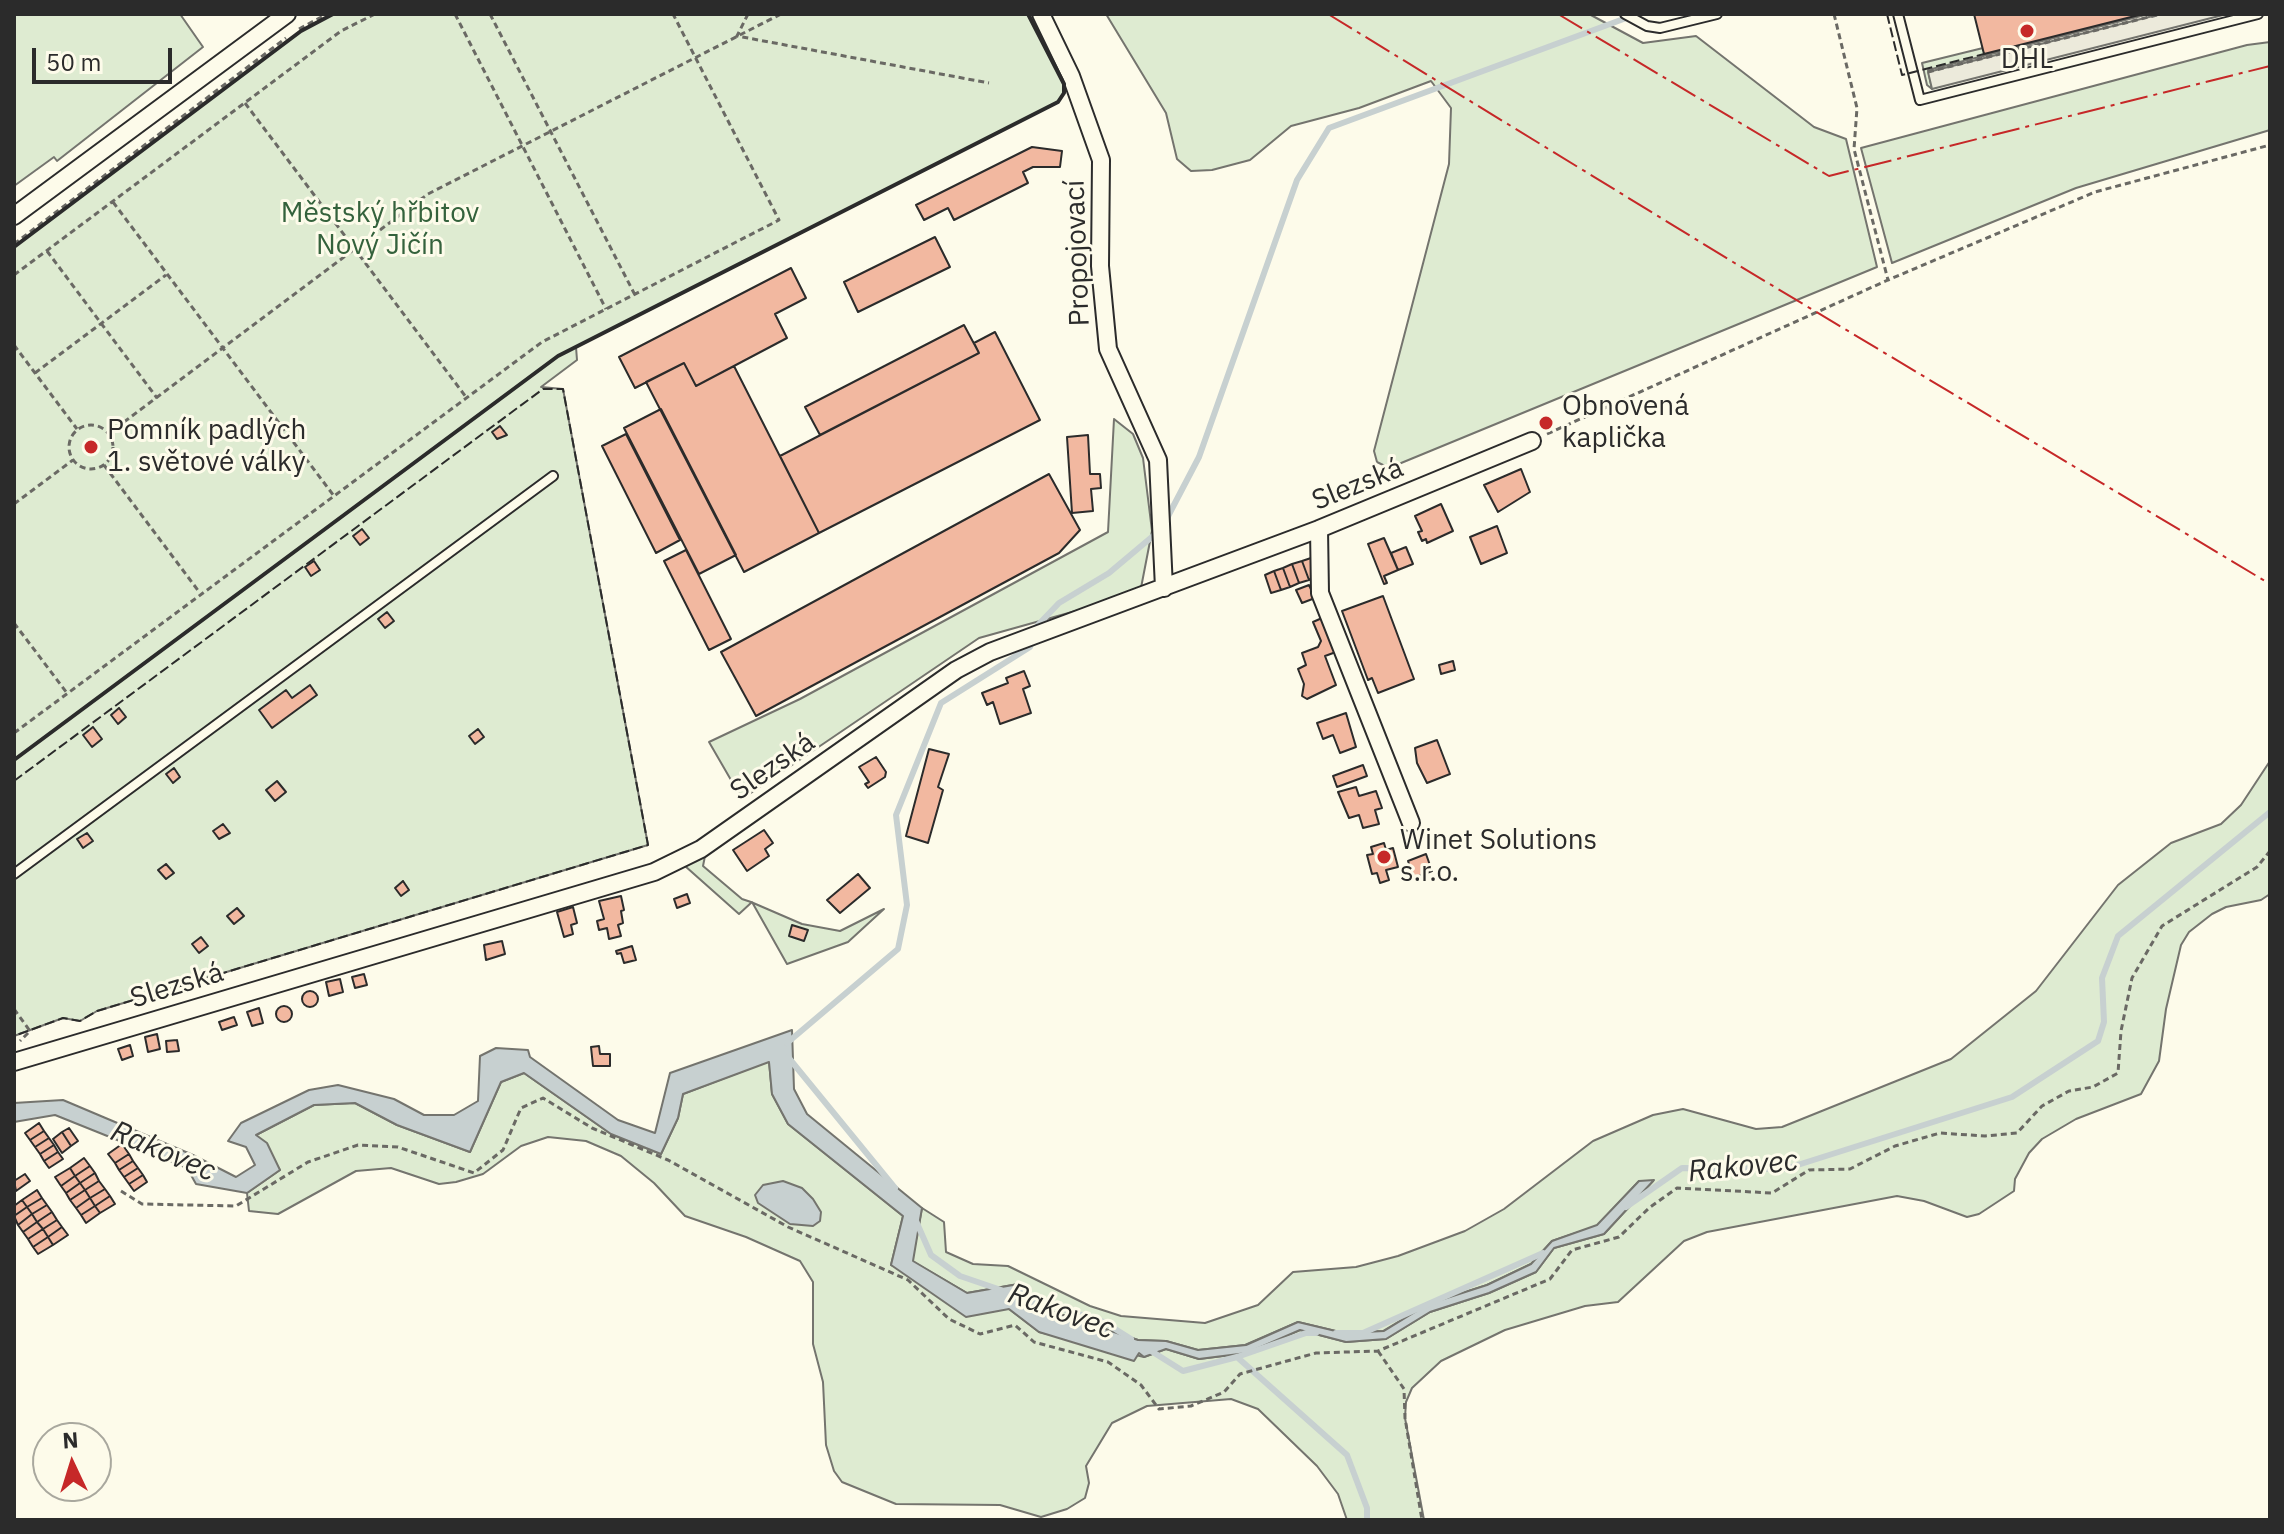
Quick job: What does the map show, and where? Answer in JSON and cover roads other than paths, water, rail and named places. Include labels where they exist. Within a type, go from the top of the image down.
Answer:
[{"type":"street","points":[[14,216],[287,14]]},
{"type":"street","name":"Propojovací","points":[[1041,14],[1071,76],[1101,160],[1100,266],[1108,349],[1158,460],[1164,588]]},
{"type":"street","name":"Slezská","points":[[14,1062],[654,872],[701,849],[956,670],[990,652],[1319,529],[1532,441]]},
{"type":"street","points":[[1319,529],[1320,593],[1411,823]]},
{"type":"lane","points":[[1625,14],[1647,26],[1660,28],[1717,14]]},
{"type":"lane","points":[[1898,14],[1920,100],[2258,14]]},
{"type":"lane","points":[[14,874],[553,476]]},
{"type":"water","points":[[792,1030],[794,1089],[807,1114],[922,1208],[913,1261],[967,1293],[1019,1284],[1051,1311],[1138,1340],[1166,1341],[1198,1350],[1246,1345],[1298,1322],[1344,1333],[1384,1331],[1428,1304],[1487,1285],[1531,1264],[1552,1241],[1597,1225],[1639,1181],[1654,1180],[1604,1234],[1554,1248],[1536,1272],[1489,1293],[1430,1312],[1386,1339],[1346,1342],[1300,1330],[1247,1353],[1199,1359],[1166,1349],[1144,1357],[1139,1353],[1134,1361],[1039,1332],[1009,1309],[966,1317],[891,1265],[903,1216],[788,1124],[772,1094],[769,1062],[683,1094],[678,1118],[661,1154],[611,1134],[524,1073],[501,1082],[470,1152],[397,1125],[355,1103],[314,1105],[256,1135],[267,1143],[280,1170],[247,1193],[196,1184],[187,1168],[55,1115],[14,1122],[14,1103],[63,1100],[193,1155],[236,1177],[255,1165],[246,1147],[228,1141],[241,1123],[309,1090],[338,1085],[394,1099],[424,1115],[454,1115],[478,1101],[480,1056],[496,1048],[528,1050],[530,1057],[618,1120],[655,1133],[670,1073]]},
{"type":"water","points":[[783,1181],[802,1188],[813,1199],[821,1212],[820,1221],[813,1226],[790,1224],[758,1203],[755,1195],[763,1185]]},
{"type":"waterway","points":[[1165,522],[1199,457],[1297,180],[1329,128],[1637,14]]},
{"type":"waterway","points":[[787,1043],[898,949],[907,905],[896,815],[941,703],[1030,647],[1038,625],[1059,603],[1109,573],[1159,531]]},
{"type":"waterway","name":"Rakovec","points":[[1626,1207],[1682,1168],[1785,1169],[2012,1097],[2098,1041],[2104,1022],[2102,978],[2118,936],[2270,812]]},
{"type":"waterway","name":"Rakovec","points":[[788,1057],[895,1188]]},
{"type":"waterway","name":"Rakovec","points":[[916,1221],[931,1255],[960,1276],[1001,1290]]},
{"type":"waterway","name":"Rakovec","points":[[1336,1333],[1363,1333],[1543,1253]]},
{"type":"waterway","name":"Rakovec","points":[[1035,1300],[1104,1322],[1131,1339]]},
{"type":"waterway","name":"Rakovec","points":[[1148,1349],[1183,1371],[1237,1357],[1306,1333],[1316,1333]]},
{"type":"waterway","points":[[1237,1357],[1347,1455],[1367,1508],[1367,1520]]},
{"type":"place","name":"DHL","points":[[2027,31]]},
{"type":"place","name":"Obnovená kaplička","points":[[1546,423]]},
{"type":"place","name":"Pomník padlých 1. světové války","points":[[91,447]]},
{"type":"place","name":"Winet Solutions s.r.o.","points":[[1384,857]]},
{"type":"park label","name":"Městský hřbitov Nový Jičín","points":[[380,230]]}]
